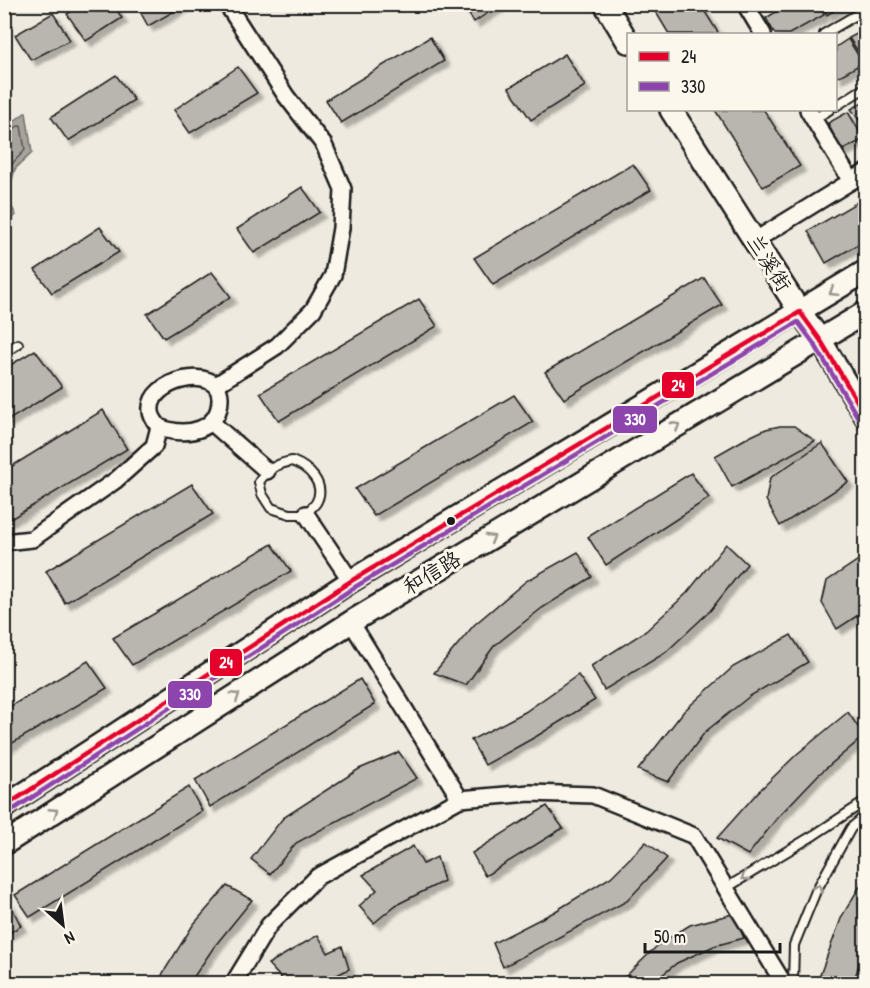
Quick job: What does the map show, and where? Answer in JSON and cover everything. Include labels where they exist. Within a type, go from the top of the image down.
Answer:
[{"type":"street","points":[[216,385],[277,346],[313,310],[333,275],[341,228],[343,189],[324,145],[286,96],[230,9],[230,4]]},
{"type":"street","points":[[605,4],[627,40]]},
{"type":"street","points":[[751,7],[763,33]]},
{"type":"street","name":"兰溪街","points":[[672,111],[800,312],[821,340],[866,417]]},
{"type":"street","points":[[811,114],[851,181]]},
{"type":"street","points":[[754,240],[866,172]]},
{"type":"street","name":"和信路","points":[[4,807],[351,581],[866,271]]},
{"type":"street","name":"和信路","points":[[4,844],[351,622],[866,312]]},
{"type":"street","points":[[202,378],[216,385],[220,392],[220,408],[204,428],[190,431],[168,430],[159,427],[151,413],[152,400],[159,390],[183,379],[202,378]]},
{"type":"street","points":[[211,422],[267,471]]},
{"type":"street","points":[[4,542],[32,539],[116,480],[154,446],[159,427]]},
{"type":"street","points":[[306,514],[351,581]]},
{"type":"street","points":[[351,622],[460,799]]},
{"type":"street","points":[[233,984],[269,926],[317,877],[460,799],[530,793],[593,795],[694,836],[784,984]]},
{"type":"lane","points":[[826,33],[866,9]]},
{"type":"lane","points":[[837,105],[866,87]]},
{"type":"lane","points":[[4,353],[18,344]]},
{"type":"lane","points":[[292,461],[304,466],[314,475],[319,491],[316,502],[306,514],[290,514],[270,508],[262,494],[259,482],[267,471],[278,464],[292,461]]},
{"type":"lane","points":[[726,888],[866,801]]},
{"type":"lane","points":[[793,984],[794,945],[816,891],[851,828],[866,815]]},
{"type":"water","points":[[26,112],[32,153],[15,169],[7,198],[16,215],[5,227],[5,128]]},
{"type":"building","points":[[83,4],[113,4],[122,18],[86,41],[67,14]]},
{"type":"building","points":[[136,4],[187,4],[148,26]]},
{"type":"building","points":[[462,4],[501,4],[474,22]]},
{"type":"building","points":[[651,4],[700,4],[718,33],[668,33]]},
{"type":"building","points":[[789,4],[818,4],[824,15],[791,33],[774,33],[766,18]]},
{"type":"building","points":[[820,4],[845,4],[827,15]]},
{"type":"building","points":[[53,13],[70,40],[31,60],[15,35]]},
{"type":"building","points":[[866,29],[866,63],[849,38]]},
{"type":"building","points":[[430,37],[444,61],[341,123],[326,100]]},
{"type":"building","points":[[848,39],[863,63],[837,77],[837,46]]},
{"type":"building","points":[[565,54],[585,86],[531,120],[509,88]]},
{"type":"building","points":[[238,67],[257,93],[190,133],[174,110]]},
{"type":"building","points":[[116,75],[134,100],[68,141],[51,117]]},
{"type":"building","points":[[866,101],[866,130],[851,109]]},
{"type":"building","points":[[716,111],[765,111],[800,166],[763,187]]},
{"type":"building","points":[[848,112],[864,139],[841,151],[828,123]]},
{"type":"building","points":[[633,164],[651,190],[493,285],[474,258]]},
{"type":"building","points":[[302,187],[320,212],[254,253],[237,229]]},
{"type":"building","points":[[866,197],[866,240],[826,263],[808,231]]},
{"type":"building","points":[[100,227],[119,252],[52,293],[35,270]]},
{"type":"building","points":[[212,272],[231,297],[164,338],[147,314]]},
{"type":"building","points":[[704,278],[722,305],[564,399],[545,372]]},
{"type":"building","points":[[419,299],[437,326],[279,421],[260,393]]},
{"type":"building","points":[[35,350],[62,387],[4,423],[4,369]]},
{"type":"building","points":[[514,395],[533,422],[374,516],[355,489]]},
{"type":"building","points":[[103,410],[127,449],[4,523],[4,471]]},
{"type":"building","points":[[794,426],[815,441],[732,487],[715,456],[766,429]]},
{"type":"building","points":[[822,443],[848,482],[780,526],[766,500],[770,478]]},
{"type":"building","points":[[691,473],[709,498],[606,565],[588,537]]},
{"type":"building","points":[[192,484],[213,514],[65,603],[46,571]]},
{"type":"building","points":[[272,544],[291,571],[132,665],[113,638]]},
{"type":"building","points":[[726,544],[747,564],[710,611],[665,653],[604,690],[591,666],[646,631],[687,593]]},
{"type":"building","points":[[578,552],[592,577],[542,608],[494,646],[466,685],[434,673],[474,625],[526,581]]},
{"type":"building","points":[[866,555],[866,610],[837,629],[822,603],[827,581]]},
{"type":"building","points":[[791,635],[808,662],[750,696],[705,732],[668,782],[638,770],[684,711],[733,667]]},
{"type":"building","points":[[88,661],[107,688],[4,748],[4,710]]},
{"type":"building","points":[[578,675],[595,700],[485,765],[471,740],[525,712]]},
{"type":"building","points":[[360,679],[375,704],[210,807],[195,780]]},
{"type":"building","points":[[848,712],[864,736],[818,775],[778,817],[748,855],[717,838],[758,792],[797,754]]},
{"type":"building","points":[[399,752],[417,778],[296,843],[270,874],[251,859],[283,818],[359,769]]},
{"type":"building","points":[[189,787],[202,811],[30,917],[15,895]]},
{"type":"building","points":[[547,806],[563,828],[485,876],[472,853]]},
{"type":"building","points":[[646,842],[667,858],[627,901],[503,967],[493,943],[554,912],[611,877]]},
{"type":"building","points":[[413,846],[423,864],[437,857],[444,881],[396,905],[374,923],[359,906],[377,890],[363,875]]},
{"type":"building","points":[[866,876],[866,944],[854,980],[820,975],[842,916]]},
{"type":"building","points":[[227,886],[252,900],[214,947],[189,984],[159,984],[163,973],[193,925]]},
{"type":"building","points":[[9,902],[21,926],[4,936],[4,905]]},
{"type":"building","points":[[733,914],[744,938],[714,946],[677,963],[651,984],[627,984],[625,977],[659,944],[690,925]]},
{"type":"building","points":[[318,935],[328,953],[342,946],[349,969],[319,984],[276,984],[282,979],[268,964]]},
{"type":"transit line","name":"24","points":[[4,807],[351,581],[800,312],[821,341],[866,416]]},
{"type":"transit line","name":"330","points":[[8,813],[355,587],[798,322],[815,345],[860,421]]}]
